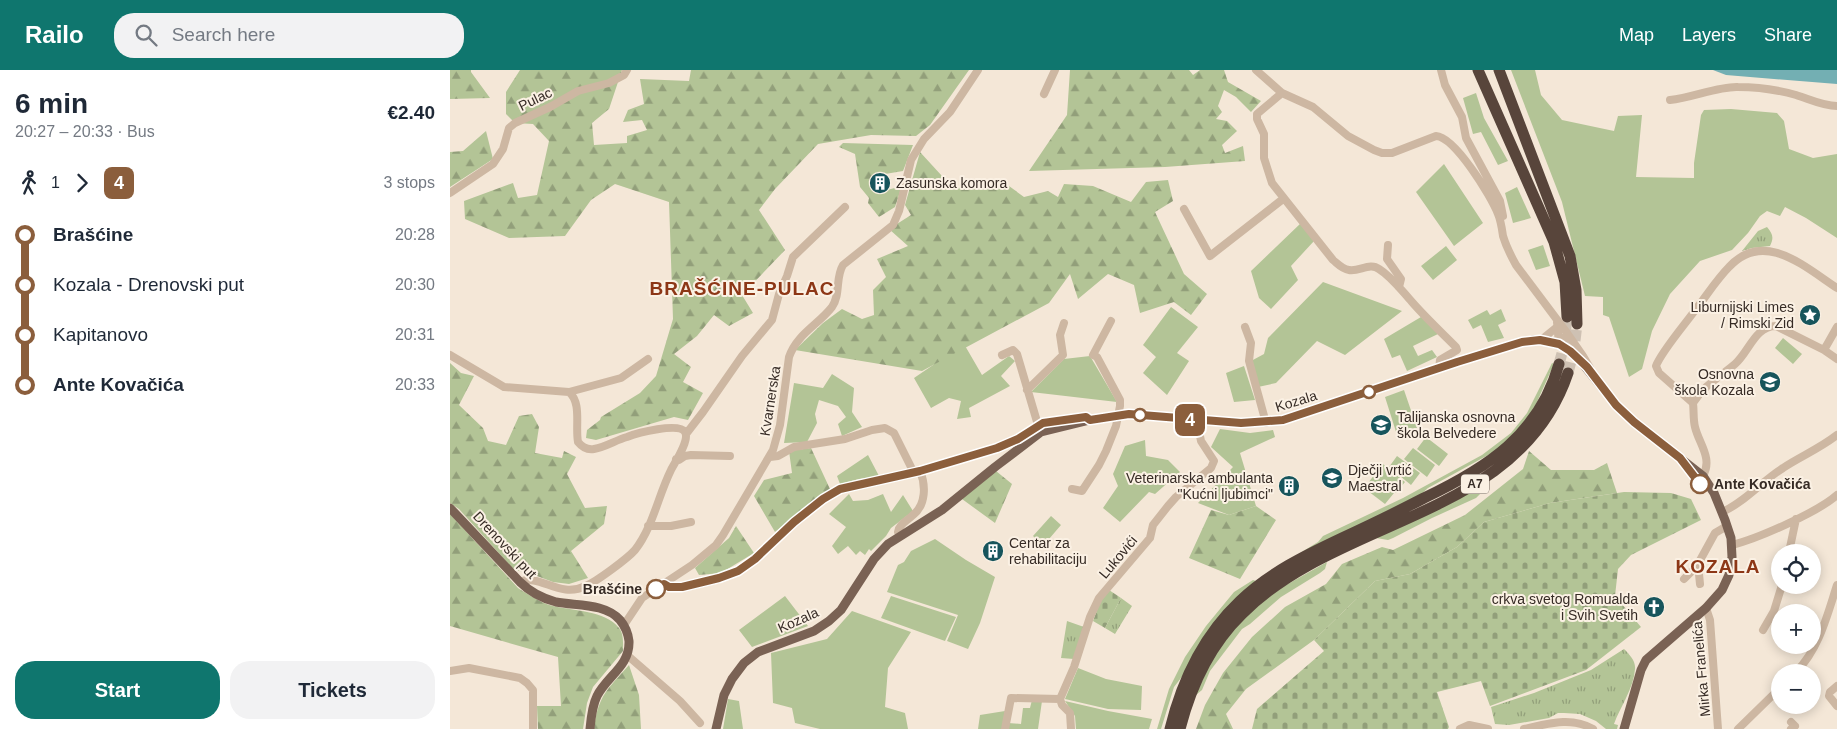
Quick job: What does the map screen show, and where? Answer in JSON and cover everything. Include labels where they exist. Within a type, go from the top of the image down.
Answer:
[{"type":"highway","points":[[1478,70],[1542,212],[1556,249],[1565,282],[1560,322]]},
{"type":"highway","points":[[1499,70],[1570,256],[1576,290],[1577,324]]},
{"type":"highway","name":"A7","points":[[1170,729],[1184,682],[1198,655],[1218,624],[1240,600],[1268,578],[1307,555],[1448,487],[1490,463],[1511,445],[1529,424],[1550,389],[1559,364]]},
{"type":"highway","name":"A7","points":[[1180,729],[1190,695],[1208,657],[1232,624],[1251,605],[1272,588],[1302,569],[1456,494],[1492,474],[1514,457],[1541,426],[1559,396],[1568,373]]},
{"type":"main road","name":"Kozala","points":[[716,729],[724,695],[732,679],[744,663],[758,652],[814,631],[829,621],[840,610],[874,559],[888,544],[942,510],[1037,435],[1052,428],[1118,415],[1197,421],[1266,423],[1283,420],[1522,342],[1540,340],[1564,346],[1593,374],[1616,405],[1634,422],[1703,476]]},
{"type":"main road","points":[[1624,729],[1641,670],[1646,660],[1715,599],[1726,581],[1731,566],[1732,545],[1727,526],[1711,487],[1703,476]]},
{"type":"main road","name":"Drenovski put","points":[[450,508],[532,593],[551,600],[608,611],[614,614],[624,625]]},
{"type":"main road","points":[[590,729],[597,696],[620,668],[627,655],[629,643],[624,625]]},
{"type":"street","name":"Pulac","points":[[450,193],[493,164],[503,149],[509,128],[515,123],[550,108],[578,91],[609,83],[623,75],[627,70]]},
{"type":"street","name":"Kvarnerska","points":[[624,625],[638,602],[703,556],[723,535],[770,457],[778,435],[790,357],[794,346],[832,307],[837,295],[839,272],[843,265],[894,223],[899,211],[911,160],[924,139],[950,112],[978,70]]},
{"type":"street","points":[[1044,94],[1055,70]]},
{"type":"street","points":[[1256,70],[1282,93],[1313,107],[1348,136],[1382,153],[1396,152],[1431,136],[1440,136],[1445,139],[1466,162],[1490,198],[1516,265],[1560,322],[1593,374]]},
{"type":"street","points":[[1441,70],[1445,85],[1462,117],[1466,138],[1500,201],[1503,219],[1501,223]]},
{"type":"street","points":[[1670,100],[1740,87],[1794,95],[1837,106]]},
{"type":"street","points":[[1282,93],[1260,111],[1257,119],[1264,134],[1264,158],[1272,183],[1332,260],[1349,270],[1371,266],[1378,268],[1399,287],[1456,347],[1455,353],[1440,360],[1439,370]]},
{"type":"street","points":[[1184,208],[1210,256],[1283,199]]},
{"type":"street","points":[[520,582],[532,580],[564,590],[575,590],[585,586],[632,553],[648,526],[664,483],[686,440],[686,434],[742,356],[772,320],[779,294],[793,257],[844,208]]},
{"type":"street","points":[[1388,245],[1387,259],[1401,279],[1399,287]]},
{"type":"street","points":[[1693,403],[1659,373],[1656,366],[1728,267],[1740,258],[1758,251],[1778,252],[1837,288]]},
{"type":"street","points":[[1072,489],[1082,491],[1100,465],[1112,437],[1118,415],[1120,400],[1097,357],[1093,355],[1111,321]]},
{"type":"street","points":[[1540,340],[1560,322]]},
{"type":"street","points":[[1559,344],[1560,322]]},
{"type":"street","points":[[1027,390],[1063,355],[1060,335],[1064,323]]},
{"type":"street","points":[[1703,476],[1706,456],[1696,429],[1693,403],[1705,386],[1738,361],[1758,334],[1772,326],[1782,328],[1837,359]]},
{"type":"street","points":[[1824,350],[1837,326]]},
{"type":"street","points":[[1245,327],[1251,343],[1249,361],[1266,423]]},
{"type":"street","points":[[1559,344],[1567,334]]},
{"type":"street","points":[[1002,355],[1013,350],[1017,354],[1038,425]]},
{"type":"street","points":[[450,355],[504,387],[569,392],[621,378],[648,359]]},
{"type":"street","points":[[569,392],[573,395],[576,403],[576,435],[581,445],[593,449],[626,437],[673,426],[681,428],[686,434]]},
{"type":"street","points":[[664,584],[669,587],[682,587],[719,578],[738,571],[755,559],[794,522],[831,494],[849,486],[917,472],[1005,446],[1043,423],[1080,417],[1086,417],[1090,420]]},
{"type":"street","name":"Lukovići","points":[[1060,699],[1074,667],[1090,617],[1100,598],[1150,538],[1153,525],[1168,506],[1211,468],[1214,461],[1201,441],[1197,421]]},
{"type":"street","points":[[770,457],[778,456],[794,447],[845,439],[872,430],[885,428],[894,433],[917,472]]},
{"type":"street","points":[[1722,512],[1736,505],[1782,468],[1816,450],[1837,435]]},
{"type":"street","points":[[676,459],[679,460],[687,455],[730,456]]},
{"type":"street","name":"Kozala","points":[[900,536],[898,527],[917,512],[924,493],[925,484],[917,472]]},
{"type":"street","points":[[1732,545],[1796,519],[1837,495]]},
{"type":"street","points":[[1791,544],[1796,519]]},
{"type":"street","points":[[648,526],[671,526],[690,522]]},
{"type":"street","points":[[1684,579],[1697,566],[1714,533],[1727,526]]},
{"type":"street","points":[[1697,566],[1700,584]]},
{"type":"street","points":[[1803,664],[1814,647],[1837,585]]},
{"type":"street","points":[[1762,630],[1774,611],[1779,594]]},
{"type":"street","name":"Mirka Franelića","points":[[1706,608],[1710,620],[1718,729]]},
{"type":"street","points":[[627,655],[680,701],[700,722]]},
{"type":"street","points":[[450,671],[468,668],[524,680],[533,690],[533,729]]},
{"type":"street","points":[[1837,686],[1830,692],[1829,696],[1837,706]]},
{"type":"street","points":[[1738,729],[1771,697]]},
{"type":"street","points":[[1005,729],[1011,698],[1060,699],[1062,705],[1070,713],[1071,729]]},
{"type":"street","points":[[1524,729],[1568,722],[1585,724],[1592,729]]},
{"type":"street","points":[[1460,729],[1468,725],[1488,729]]},
{"type":"green space","points":[[450,70],[471,70],[490,98],[450,99]]},
{"type":"green space","points":[[520,70],[622,70],[609,109],[592,123],[594,145],[627,143],[627,136],[647,130],[642,120],[623,122],[628,110],[644,104],[640,79],[689,81],[691,70],[969,70],[930,125],[916,136],[871,135],[818,144],[775,189],[759,210],[785,250],[742,295],[753,313],[729,326],[714,315],[697,336],[674,354],[691,367],[683,382],[703,393],[688,420],[674,417],[596,440],[586,438],[587,430],[600,420],[601,417],[640,393],[656,376],[673,319],[669,202],[615,184],[591,200],[565,236],[509,238],[465,219],[464,201],[513,183],[518,198],[537,195],[549,141],[533,124],[515,123],[506,114],[506,92]]},
{"type":"green space","points":[[1070,70],[1189,70],[1193,75],[1200,70],[1224,70],[1228,82],[1261,101],[1251,112],[1236,97],[1224,90],[1218,106],[1222,112],[1216,119],[1227,121],[1237,131],[1222,145],[1225,153],[1243,146],[1245,161],[1165,167],[1029,171],[1067,115]]},
{"type":"green space","points":[[1511,70],[1535,70],[1541,95],[1562,120],[1614,131],[1618,116],[1642,115],[1636,177],[1694,178],[1694,163],[1701,115],[1704,110],[1731,109],[1777,113],[1784,121],[1789,149],[1813,158],[1837,154],[1837,238],[1785,207],[1780,216],[1767,211],[1760,216],[1748,233],[1732,250],[1700,261],[1670,294],[1652,331],[1642,369],[1629,377],[1609,317],[1603,315],[1603,297],[1585,296],[1562,202]]},
{"type":"green space","points":[[1476,93],[1484,118],[1508,161],[1498,165],[1481,132],[1473,134],[1463,98]]},
{"type":"green space","points":[[486,131],[493,159],[450,187],[450,152],[463,151]]},
{"type":"green space","points":[[843,143],[913,145],[903,171],[873,176],[875,188],[887,190],[902,186],[895,207],[879,217],[868,203],[869,198],[860,187],[855,154],[839,147]]},
{"type":"green space","points":[[920,152],[953,188],[1009,186],[1024,197],[1048,191],[1058,197],[1064,184],[1093,186],[1131,202],[1146,182],[1168,180],[1173,201],[1155,212],[1184,274],[1207,294],[1191,315],[1174,302],[1140,313],[1134,285],[1108,274],[1078,299],[1070,274],[1049,303],[922,371],[795,350],[823,323],[842,309],[862,319],[874,315],[873,290],[886,277],[877,259],[908,246],[889,229],[911,215],[905,205]]},
{"type":"green space","points":[[1444,164],[1483,223],[1454,246],[1416,192]]},
{"type":"green space","points":[[1517,187],[1531,218],[1513,223],[1505,193]]},
{"type":"green space","points":[[1301,223],[1314,241],[1291,266],[1298,280],[1271,309],[1259,298],[1251,271]]},
{"type":"green space","points":[[1767,227],[1772,236],[1770,246],[1742,251],[1758,231]]},
{"type":"green space","points":[[1543,245],[1550,266],[1536,270],[1528,250]]},
{"type":"green space","points":[[1446,246],[1457,260],[1433,280],[1421,266]]},
{"type":"green space","points":[[1323,282],[1402,311],[1345,355],[1317,341],[1276,383],[1258,387],[1251,361],[1264,354],[1268,338]]},
{"type":"green space","points":[[1171,307],[1198,327],[1177,353],[1189,361],[1167,395],[1143,373],[1156,357],[1143,345]]},
{"type":"green space","points":[[1501,309],[1506,321],[1498,325],[1504,338],[1488,342],[1481,325],[1473,329],[1468,320],[1487,310],[1490,315]]},
{"type":"green space","points":[[1421,317],[1438,334],[1413,346],[1418,356],[1432,350],[1437,357],[1407,371],[1400,355],[1392,358],[1384,339]]},
{"type":"green space","points":[[1783,338],[1802,354],[1793,364],[1775,348]]},
{"type":"green space","points":[[964,344],[982,375],[1009,356],[1015,361],[1001,376],[1010,386],[969,408],[971,417],[957,419],[961,401],[949,398],[931,408],[914,378]]},
{"type":"green space","points":[[1090,356],[1117,402],[1031,392],[1064,359]]},
{"type":"green space","points":[[450,363],[461,373],[474,376],[459,405],[483,428],[488,441],[506,445],[519,416],[532,414],[539,427],[535,453],[562,458],[564,451],[576,457],[567,474],[585,508],[607,506],[604,524],[571,551],[588,578],[569,584],[553,582],[529,573],[514,570],[459,509],[450,503]]},
{"type":"green space","points":[[1552,363],[1554,364],[1532,413],[1501,448],[1428,488],[1418,497],[1300,553],[1318,542],[1323,536],[1403,498],[1482,455],[1511,433],[1527,413]]},
{"type":"green space","points":[[1244,366],[1255,400],[1234,402],[1226,373]]},
{"type":"green space","points":[[832,374],[854,388],[852,412],[862,427],[842,436],[838,424],[846,417],[838,406],[819,400],[815,414],[817,423],[807,442],[784,443],[794,383],[823,388]]},
{"type":"green space","points":[[1404,390],[1417,428],[1397,435],[1385,397]]},
{"type":"green space","points":[[1220,429],[1250,433],[1273,430],[1275,437],[1240,453],[1256,506],[1229,515],[1198,503],[1233,467],[1211,447]]},
{"type":"green space","points":[[1426,437],[1448,454],[1439,466],[1417,449]]},
{"type":"green space","points":[[1145,440],[1146,456],[1168,460],[1180,472],[1155,494],[1149,492],[1120,522],[1103,508],[1118,486],[1113,474],[1125,446]]},
{"type":"green space","points":[[811,448],[830,489],[775,532],[754,496],[764,480],[792,473],[789,451]]},
{"type":"green space","points":[[1413,448],[1435,465],[1427,477],[1404,459]]},
{"type":"green space","points":[[1529,451],[1551,470],[1594,470],[1607,463],[1617,493],[1550,503],[1484,522],[1457,547],[1410,574],[1375,581],[1314,640],[1246,689],[1226,714],[1233,729],[1196,729],[1205,705],[1223,673],[1252,637],[1285,607],[1326,584],[1342,564],[1382,547],[1393,550],[1465,515],[1523,469]]},
{"type":"green space","points":[[868,455],[879,476],[840,484],[837,476]]},
{"type":"green space","points":[[1397,456],[1420,473],[1411,485],[1389,467]]},
{"type":"green space","points":[[1383,464],[1405,482],[1396,493],[1382,482],[1394,493],[1385,504],[1364,488]]},
{"type":"green space","points":[[996,471],[1012,484],[995,523],[962,499]]},
{"type":"green space","points":[[1482,487],[1482,492],[1476,498],[1393,538],[1388,540],[1376,538]]},
{"type":"green space","points":[[1624,492],[1671,493],[1691,499],[1701,520],[1631,555],[1618,569],[1615,596],[1641,627],[1586,670],[1490,706],[1481,681],[1437,692],[1449,727],[1448,729],[1252,729],[1257,709],[1324,651],[1314,640],[1375,581],[1410,574],[1457,547],[1484,522],[1550,503]]},
{"type":"green space","points":[[849,494],[853,501],[868,500],[883,494],[891,512],[903,495],[913,511],[891,528],[886,536],[871,551],[869,549],[865,555],[860,551],[856,555],[848,546],[838,554],[832,546],[846,527],[829,514]]},
{"type":"green space","points":[[1256,506],[1276,520],[1240,579],[1189,558],[1211,510],[1229,515]]},
{"type":"green space","points":[[450,514],[518,588],[549,605],[597,614],[613,622],[621,630],[623,651],[593,687],[587,703],[583,729],[538,729],[537,706],[561,706],[558,657],[450,626]]},
{"type":"green space","points":[[1051,516],[1061,525],[1043,546],[1033,536]]},
{"type":"green space","points":[[736,526],[754,553],[721,573],[699,575],[695,568],[729,538]]},
{"type":"green space","points":[[935,539],[995,577],[980,623],[968,649],[947,641],[958,615],[887,592],[898,565],[904,562],[911,551]]},
{"type":"green space","points":[[1327,562],[1325,569],[1320,573],[1281,597],[1242,629],[1210,671],[1202,690],[1196,695],[1210,663],[1233,629],[1270,594]]},
{"type":"green space","points":[[1253,580],[1256,581],[1174,687],[1161,729],[1157,729],[1169,689],[1185,657],[1206,626],[1234,592]]},
{"type":"green space","points":[[1109,590],[1121,598],[1105,628],[1093,621],[1100,602]]},
{"type":"green space","points":[[785,596],[808,626],[752,647],[739,630]]},
{"type":"green space","points":[[891,596],[956,617],[945,641],[881,618]]},
{"type":"green space","points":[[1121,598],[1132,606],[1115,634],[1105,628]]},
{"type":"green space","points":[[852,611],[911,632],[888,668],[885,707],[905,713],[908,729],[820,729],[795,723],[792,708],[773,703],[771,653],[827,639]]},
{"type":"green space","points":[[1067,621],[1084,627],[1074,659],[1061,658]]},
{"type":"green space","points":[[1624,649],[1633,660],[1635,669],[1629,690],[1614,724],[1618,725],[1617,729],[1606,729],[1596,721],[1580,714],[1564,713],[1558,713],[1549,718],[1509,725],[1495,724],[1491,707],[1534,693],[1591,670]]},
{"type":"green space","points":[[629,665],[639,695],[641,729],[594,729],[601,700]]},
{"type":"green space","points":[[1078,668],[1106,679],[1142,686],[1141,710],[1108,709],[1065,699]]},
{"type":"green space","points":[[728,699],[739,701],[743,729],[723,729]]},
{"type":"green space","points":[[1032,700],[1042,701],[1038,729],[1007,729],[1008,723],[1021,724],[1023,708],[1030,708]]},
{"type":"green space","points":[[1065,701],[1152,719],[1149,729],[1076,729],[1075,716]]},
{"type":"green space","points":[[1005,711],[1002,729],[978,729],[980,715]]},
{"type":"water","points":[[1713,70],[1837,70],[1837,84],[1726,75]]},
{"type":"tunnel","points":[[1559,364],[1564,346],[1567,317]]},
{"type":"tunnel","points":[[1568,373],[1574,349],[1577,324]]},
{"type":"bus line","name":"4","points":[[656,589],[664,584],[673,588],[695,585],[738,571],[755,559],[794,522],[823,499],[840,489],[897,477],[1005,446],[1043,423],[1084,416],[1090,420],[1129,414],[1197,421],[1241,423],[1278,421],[1439,370],[1457,362],[1534,340],[1550,341],[1564,346],[1570,351],[1587,367],[1616,405],[1634,422],[1680,458],[1700,484]]},
{"type":"place","name":"Zasunska komora","points":[[880,183]]},
{"type":"place","name":"Liburnijski Limes / Rimski Zid","points":[[1810,315]]},
{"type":"place","name":"Osnovna škola Kozala","points":[[1770,382]]},
{"type":"place","name":"Talijanska osnovna škola Belvedere","points":[[1381,425]]},
{"type":"place","name":"Dječji vrtić Maestral","points":[[1332,478]]},
{"type":"place","name":"Ante Kovačića","points":[[1700,484]]},
{"type":"place","name":"Veterinarska ambulanta \"Kućni ljubimci\"","points":[[1289,486]]},
{"type":"place","name":"Centar za rehabilitaciju","points":[[993,551]]},
{"type":"place","name":"Brašćine","points":[[656,589]]},
{"type":"place","name":"crkva svetog Romualda i Svih Svetih","points":[[1654,607]]},
{"type":"district","name":"BRAŠĆINE-PULAC","points":[[742,288]]},
{"type":"district","name":"KOZALA","points":[[1718,566]]}]
